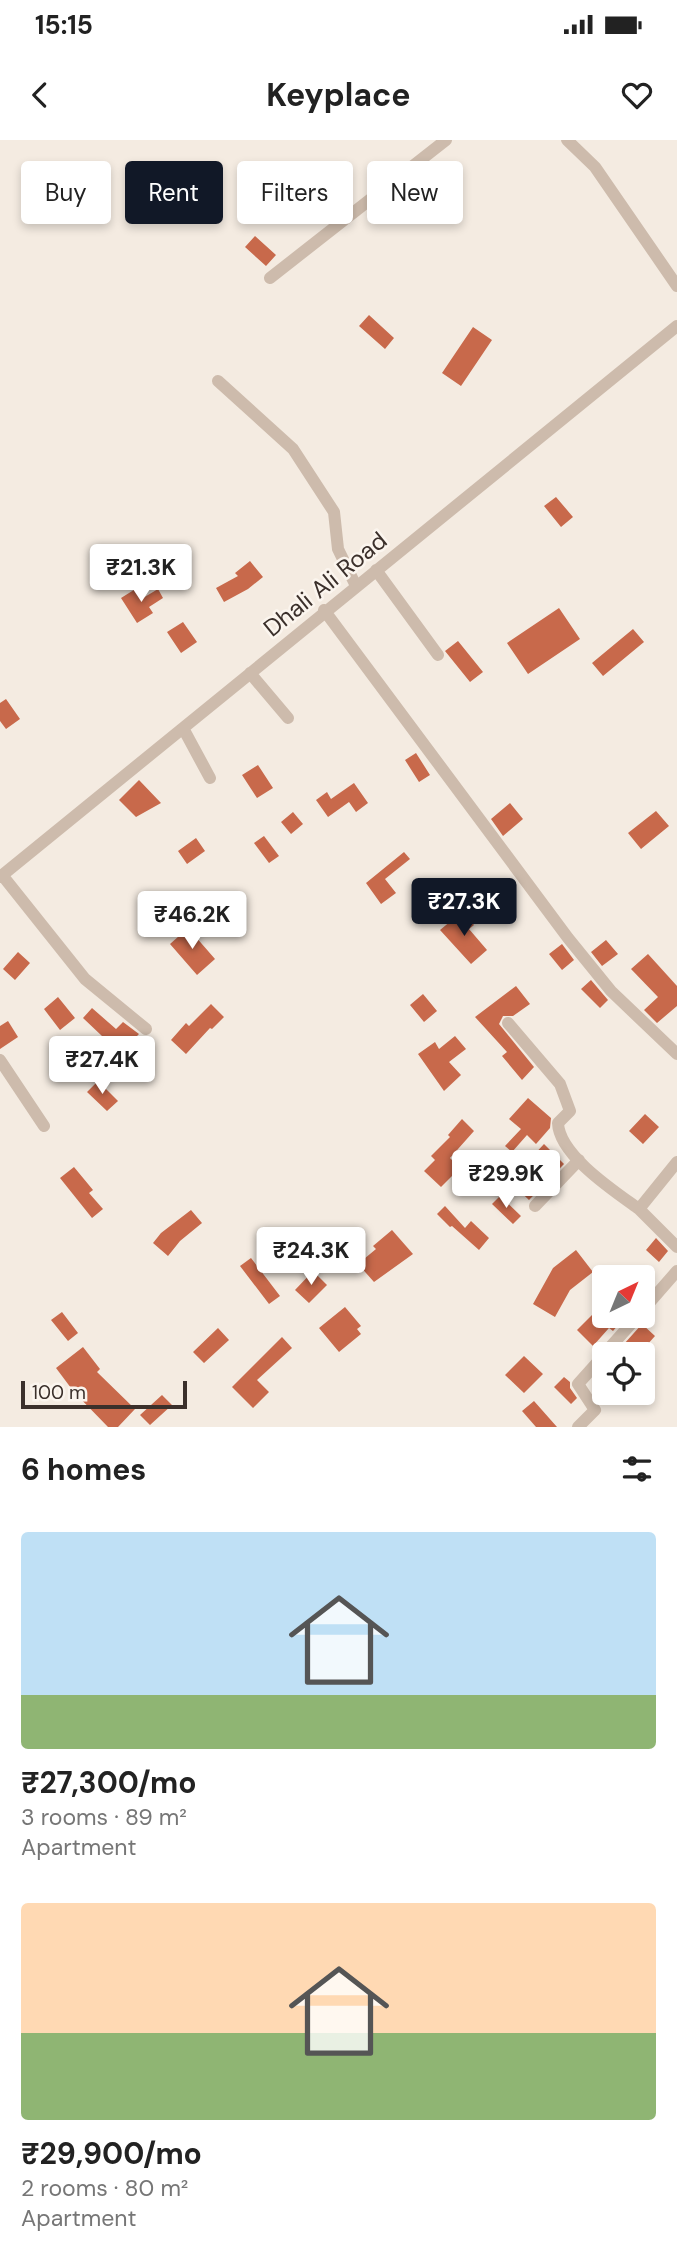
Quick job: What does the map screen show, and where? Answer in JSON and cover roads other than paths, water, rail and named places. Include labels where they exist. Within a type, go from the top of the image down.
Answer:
[{"type":"street","points":[[271,278],[446,140]]},
{"type":"street","points":[[567,140],[595,167],[677,286]]},
{"type":"street","name":"Dhali Ali Road","points":[[1,876],[677,326]]},
{"type":"street","points":[[218,381],[293,449],[334,512],[338,549],[356,586]]},
{"type":"street","points":[[376,570],[438,655]]},
{"type":"street","points":[[325,610],[568,938],[611,991],[677,1054]]},
{"type":"street","points":[[250,673],[288,718]]},
{"type":"street","points":[[183,728],[210,778]]},
{"type":"street","points":[[1,876],[85,979],[146,1029]]},
{"type":"street","points":[[508,1023],[560,1084],[570,1111],[558,1123],[559,1133],[579,1160],[606,1185],[639,1209],[677,1247]]},
{"type":"street","points":[[0,1060],[44,1126]]},
{"type":"street","points":[[535,1206],[579,1160]]},
{"type":"street","points":[[639,1209],[677,1162]]},
{"type":"street","points":[[655,1296],[677,1271]]},
{"type":"street","points":[[615,1342],[628,1328]]},
{"type":"street","points":[[592,1368],[578,1384],[592,1405]]},
{"type":"street","points":[[578,1427],[595,1409],[592,1405]]}]
